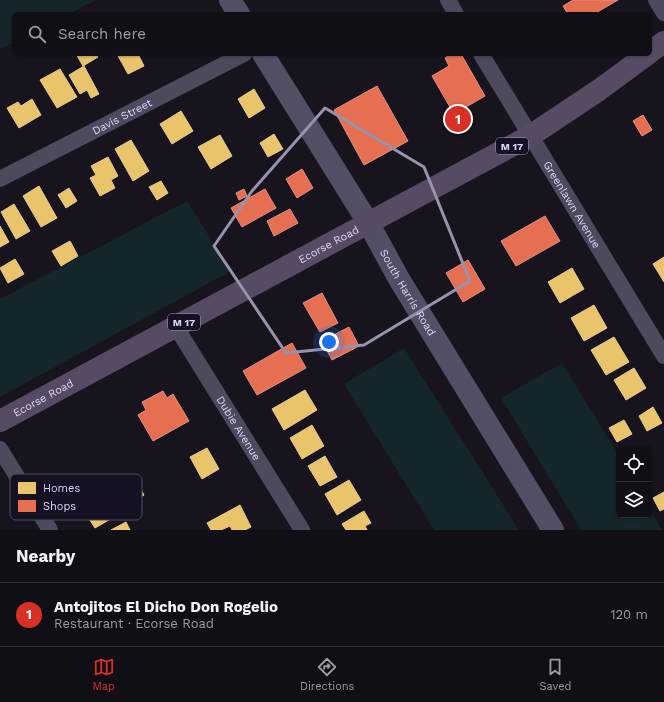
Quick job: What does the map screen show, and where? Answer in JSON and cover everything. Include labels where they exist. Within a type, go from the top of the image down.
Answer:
[{"type":"main road","points":[[230,0],[238,12]]},
{"type":"main road","name":"Ecorse Road","points":[[652,51],[664,42]]},
{"type":"main road","name":"South Harris Road","points":[[264,56],[369,224],[399,279],[554,530]]},
{"type":"main road","name":"Ecorse Road","points":[[0,421],[369,224],[530,136],[599,90],[645,56]]},
{"type":"street","points":[[448,0],[455,12]]},
{"type":"street","points":[[656,0],[664,13]]},
{"type":"street","name":"Davis Street","points":[[0,179],[240,56]]},
{"type":"street","name":"Greenlawn Avenue","points":[[481,56],[664,356]]},
{"type":"street","name":"Dubie Avenue","points":[[176,327],[302,530]]},
{"type":"street","points":[[0,449],[15,474]]},
{"type":"street","points":[[44,520],[50,530]]},
{"type":"highlighted area","points":[[325,108],[424,167],[470,281],[364,345],[286,353],[214,246],[252,191]]},
{"type":"shaded area","points":[[0,0],[96,0],[73,12],[12,12],[12,43],[0,49]]},
{"type":"shaded area","points":[[187,201],[231,271],[0,397],[0,299]]},
{"type":"shaded area","points":[[404,348],[519,530],[434,530],[344,384]]},
{"type":"shaded area","points":[[562,363],[616,451],[616,518],[652,518],[652,513],[662,530],[581,530],[501,398]]},
{"type":"building: Homes","points":[[77,56],[98,57],[83,66]]},
{"type":"building: Homes","points":[[118,56],[139,56],[144,66],[128,74]]},
{"type":"building: Homes","points":[[84,66],[99,94],[91,98],[87,90],[80,94],[69,75]]},
{"type":"building: Homes","points":[[60,69],[77,97],[57,108],[40,80]]},
{"type":"building: Homes","points":[[254,89],[265,108],[249,118],[238,99]]},
{"type":"building: Homes","points":[[32,99],[41,115],[19,128],[7,108],[18,102],[21,106]]},
{"type":"building: Homes","points":[[181,111],[193,131],[172,144],[160,124]]},
{"type":"building: Homes","points":[[274,134],[283,149],[268,157],[260,143]]},
{"type":"building: Homes","points":[[220,135],[232,156],[211,169],[198,147]]},
{"type":"building: Homes","points":[[131,140],[149,171],[133,181],[115,149]]},
{"type":"building: Homes","points":[[108,157],[118,176],[111,180],[115,188],[100,196],[90,178],[96,175],[91,166]]},
{"type":"building: Homes","points":[[161,181],[168,193],[157,200],[149,187]]},
{"type":"building: Homes","points":[[39,186],[57,218],[41,227],[23,196]]},
{"type":"building: Homes","points":[[69,188],[77,201],[66,208],[58,195]]},
{"type":"building: Homes","points":[[14,204],[30,231],[16,239],[1,212]]},
{"type":"building: Homes","points":[[0,226],[9,242],[0,247]]},
{"type":"building: Homes","points":[[70,241],[78,256],[61,266],[52,251]]},
{"type":"building: Homes","points":[[664,257],[664,282],[653,264]]},
{"type":"building: Homes","points":[[15,259],[24,274],[8,283],[0,268]]},
{"type":"building: Homes","points":[[572,268],[584,289],[560,303],[548,282]]},
{"type":"building: Homes","points":[[594,305],[607,328],[584,341],[571,318]]},
{"type":"building: Homes","points":[[614,337],[629,362],[606,375],[591,350]]},
{"type":"building: Homes","points":[[634,368],[646,388],[626,400],[614,380]]},
{"type":"building: Homes","points":[[305,390],[317,410],[284,430],[272,409]]},
{"type":"building: Homes","points":[[653,407],[662,423],[647,431],[639,416]]},
{"type":"building: Homes","points":[[624,420],[632,434],[617,442],[609,428]]},
{"type":"building: Homes","points":[[312,425],[324,446],[302,459],[290,438]]},
{"type":"building: Homes","points":[[207,448],[219,469],[202,479],[190,457]]},
{"type":"building: Homes","points":[[325,456],[337,477],[320,486],[308,466]]},
{"type":"building: Homes","points":[[349,480],[361,500],[337,515],[325,494]]},
{"type":"building: Homes","points":[[664,492],[664,509],[660,511],[653,498]]},
{"type":"building: Homes","points":[[240,505],[251,527],[245,530],[232,530],[230,526],[221,530],[211,530],[207,523]]},
{"type":"building: Homes","points":[[364,511],[371,523],[365,526],[367,530],[346,530],[342,524]]},
{"type":"building: Homes","points":[[90,520],[109,520],[95,528]]},
{"type":"building: Homes","points":[[126,522],[130,530],[111,530]]},
{"type":"building: Shops","points":[[573,0],[618,0],[597,12],[567,12],[563,6]]},
{"type":"building: Shops","points":[[448,56],[462,56],[485,96],[454,114],[432,76],[449,66],[445,58]]},
{"type":"building: Shops","points":[[377,86],[408,141],[364,165],[334,110]]},
{"type":"building: Shops","points":[[643,115],[652,130],[642,136],[633,121]]},
{"type":"building: Shops","points":[[302,169],[313,188],[297,198],[286,179]]},
{"type":"building: Shops","points":[[244,189],[247,196],[239,200],[236,193]]},
{"type":"building: Shops","points":[[265,189],[276,208],[242,227],[231,208]]},
{"type":"building: Shops","points":[[290,209],[298,223],[274,236],[267,221]]},
{"type":"building: Shops","points":[[545,216],[560,241],[516,266],[501,241]]},
{"type":"building: Shops","points":[[468,260],[485,289],[463,302],[446,273]]},
{"type":"building: Shops","points":[[322,293],[338,323],[320,332],[303,303]]},
{"type":"building: Shops","points":[[349,327],[359,346],[332,360],[322,341]]},
{"type":"building: Shops","points":[[292,343],[306,368],[257,395],[243,371]]},
{"type":"building: Shops","points":[[163,391],[167,398],[173,394],[189,421],[153,441],[138,415],[146,410],[142,402]]},
{"type":"place","name":"Antojitos El Dicho Don Rogelio","points":[[458,119]]}]
